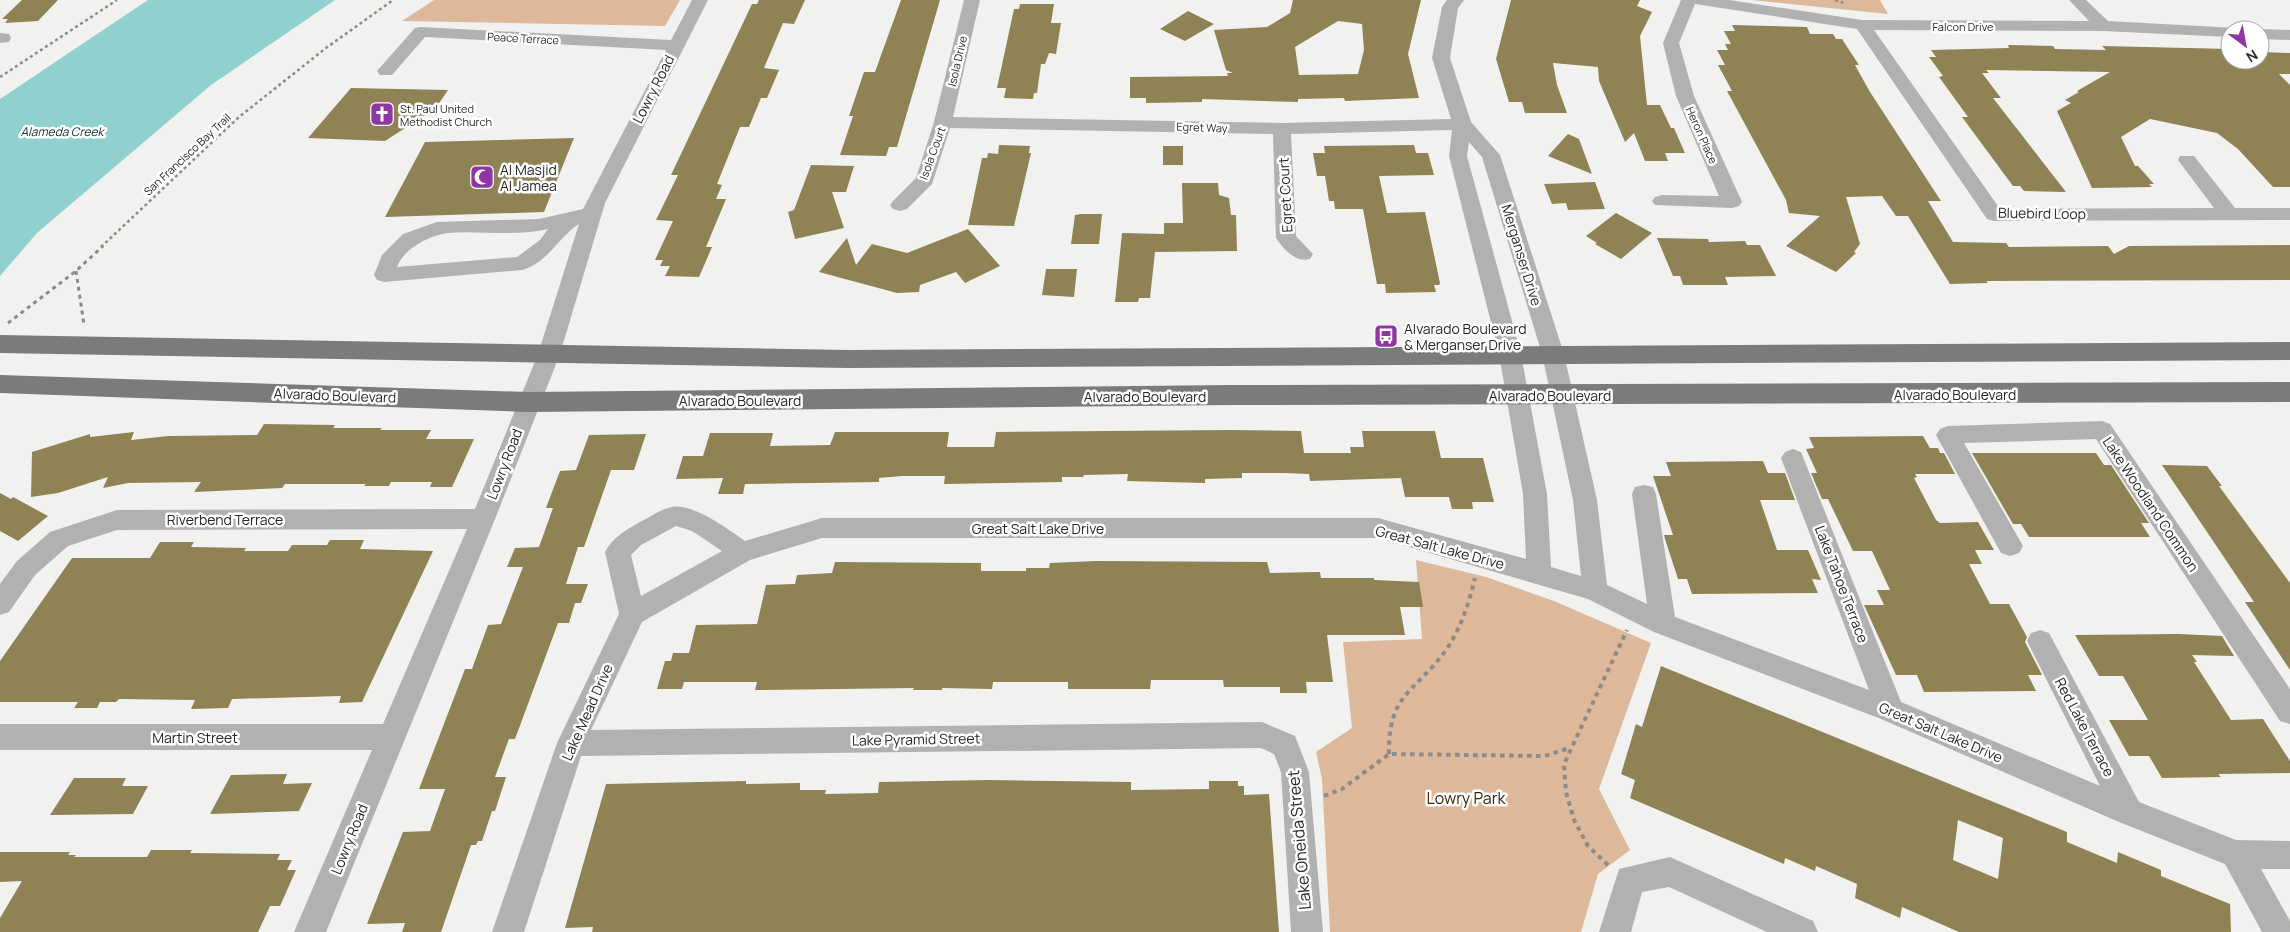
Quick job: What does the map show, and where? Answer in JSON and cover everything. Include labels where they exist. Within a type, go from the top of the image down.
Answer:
[{"type":"main road","points":[[7,338],[76,345],[847,358],[2290,351]]},
{"type":"main road","name":"Alvarado Boulevard","points":[[0,384],[528,402],[1233,395],[1562,396],[2290,392]]},
{"type":"street","name":"Lowry Road","points":[[310,932],[390,737],[483,519],[528,402],[549,354],[584,215],[700,0]]},
{"type":"street","name":"Isola Drive","points":[[943,122],[972,0]]},
{"type":"street","name":"Merganser Drive","points":[[1456,0],[1450,7],[1441,58],[1462,124],[1458,156],[1510,354]]},
{"type":"street","name":"Heron Place","points":[[1662,202],[1732,202],[1685,96],[1671,43],[1689,0]]},
{"type":"street","name":"Falcon Drive","points":[[1697,0],[1862,25],[2103,26],[2220,32]]},
{"type":"street","points":[[2078,0],[2103,26]]},
{"type":"street","name":"Bluebird Loop","points":[[1862,25],[1994,215],[2290,214]]},
{"type":"street","name":"Peace Terrace","points":[[386,71],[421,32],[676,45]]},
{"type":"street","points":[[2270,34],[2290,35]]},
{"type":"street","name":"Egret Way","points":[[943,122],[1282,129],[1462,124]]},
{"type":"street","name":"Isola Court","points":[[900,205],[925,180],[943,122]]},
{"type":"street","name":"Merganser Drive","points":[[1462,124],[1491,155],[1553,354],[1562,396]]},
{"type":"street","name":"Egret Court","points":[[1282,129],[1286,238],[1303,254]]},
{"type":"street","points":[[2187,160],[2229,214]]},
{"type":"street","points":[[584,215],[561,226],[547,245],[522,262],[384,275],[388,260],[410,239],[444,227],[539,225],[584,215]]},
{"type":"street","points":[[1510,354],[1535,494],[1539,574]]},
{"type":"street","points":[[1562,396],[1585,500],[1594,592]]},
{"type":"street","name":"Lake Woodland Common","points":[[2010,546],[1948,435],[2102,430],[2290,712]]},
{"type":"street","name":"Lake Tahoe Terrace","points":[[1793,458],[1891,710]]},
{"type":"street","points":[[1644,494],[1663,624]]},
{"type":"street","points":[[674,516],[700,523],[742,552],[632,614],[618,552],[632,538],[674,516]]},
{"type":"street","name":"Riverbend Terrace","points":[[0,604],[26,568],[59,539],[117,520],[483,519]]},
{"type":"street","name":"Great Salt Lake Drive","points":[[742,552],[822,528],[1378,528],[1480,556],[1594,592],[1663,624],[1891,710],[2129,812],[2236,854],[2290,855]]},
{"type":"street","name":"Lake Mead Drive","points":[[508,932],[571,743],[632,614]]},
{"type":"street","name":"Red Lake Terrace","points":[[2040,641],[2129,812]]},
{"type":"street","name":"Lake Pyramid Street","points":[[571,743],[1262,735]]},
{"type":"street","name":"Lake Oneida Street","points":[[1262,735],[1285,745],[1295,772],[1307,932]]},
{"type":"street","name":"Martin Street","points":[[0,737],[390,737]]},
{"type":"street","points":[[2236,854],[2279,932]]},
{"type":"street","points":[[1615,932],[1630,880],[1670,872],[1802,932]]},
{"type":"path","points":[[0,78],[117,0]]},
{"type":"path","name":"San Francisco Bay Trail","points":[[7,338],[76,270],[239,117],[326,48],[394,0]]},
{"type":"path","points":[[76,270],[85,333],[76,345]]},
{"type":"path","points":[[1389,754],[1388,730],[1392,714],[1401,699],[1441,657],[1450,644],[1462,617],[1480,556]]},
{"type":"path","points":[[1630,880],[1600,860],[1581,832],[1568,807],[1563,783],[1564,764],[1570,748],[1636,611]]},
{"type":"path","points":[[1296,801],[1336,794],[1357,780],[1376,760],[1389,754],[1545,756],[1570,748]]},
{"type":"green space","points":[[434,0],[680,0],[665,26],[402,21]]},
{"type":"green space","points":[[1752,0],[1880,0],[1888,14]]},
{"type":"green space","name":"Lowry Park","points":[[1416,560],[1486,577],[1554,601],[1651,643],[1599,789],[1630,850],[1598,874],[1581,932],[1330,932],[1322,779],[1316,752],[1352,728],[1343,642],[1422,639]]},
{"type":"water","name":"Alameda Creek","points":[[148,0],[335,0],[211,85],[37,233],[0,276],[0,99]]},
{"type":"building","points":[[22,0],[58,0],[38,21],[5,23],[8,19],[2,19]]},
{"type":"building","points":[[759,0],[805,0],[794,24],[783,23],[764,68],[779,70],[767,98],[761,98],[749,127],[740,127],[717,184],[722,185],[716,199],[726,199],[706,247],[712,247],[699,277],[665,276],[670,266],[660,266],[663,260],[655,260],[673,221],[656,220],[678,175],[671,175],[752,4],[757,4]]},
{"type":"building","points":[[901,0],[940,0],[897,147],[889,147],[886,156],[840,155],[853,116],[849,116],[864,72],[875,72]]},
{"type":"building","points":[[1293,0],[1421,0],[1408,54],[1419,98],[1345,101],[1344,98],[1298,99],[1298,102],[1202,99],[1202,102],[1146,103],[1146,98],[1130,98],[1130,77],[1228,76],[1227,73],[1233,73],[1226,70],[1214,30],[1267,27],[1290,13]],"holes":[[[1338,21],[1362,24],[1364,50],[1358,74],[1299,75],[1295,47]]]},
{"type":"building","points":[[1511,0],[1640,0],[1637,6],[1652,12],[1640,36],[1647,105],[1660,105],[1671,128],[1674,128],[1685,153],[1665,153],[1668,161],[1645,161],[1634,133],[1625,142],[1599,81],[1598,67],[1553,63],[1557,85],[1567,113],[1525,113],[1522,102],[1509,102],[1496,59]]},
{"type":"building","points":[[1020,4],[1054,4],[1051,23],[1061,23],[1056,54],[1049,53],[1045,64],[1041,64],[1037,93],[1034,93],[1033,99],[1004,98],[1006,88],[997,88],[1014,9],[1019,9]]},
{"type":"building","points":[[1188,11],[1214,24],[1185,41],[1160,29]]},
{"type":"building","points":[[1732,25],[1807,27],[1810,34],[1833,34],[1836,39],[1842,39],[1859,65],[1855,65],[1870,92],[1941,201],[1928,201],[1953,242],[2006,243],[2009,247],[2108,246],[2114,254],[2129,246],[2290,245],[2290,280],[1986,281],[1988,283],[1950,284],[1908,216],[1896,216],[1882,196],[1846,197],[1860,244],[1854,252],[1856,253],[1836,272],[1786,246],[1820,216],[1789,213],[1786,200],[1727,91],[1732,91],[1718,65],[1725,65],[1717,50],[1728,50],[1725,44],[1731,44],[1724,31],[1735,31]]},
{"type":"building","points":[[2008,45],[2053,46],[2055,49],[2106,50],[2102,46],[2220,49],[2220,70],[2270,70],[2270,52],[2290,53],[2290,74],[2279,74],[2290,85],[2290,187],[2273,187],[2238,149],[2217,133],[2150,119],[2121,137],[2135,166],[2138,166],[2154,184],[2149,184],[2152,187],[2092,188],[2057,111],[2071,103],[2065,100],[2079,92],[2077,91],[2110,72],[1986,70],[1989,73],[1982,73],[2001,98],[1993,98],[2066,192],[2024,191],[2020,186],[2013,186],[1962,117],[1968,117],[1939,77],[1943,76],[1929,57],[1936,57],[1931,50],[2009,48]]},
{"type":"building","name":"St. Paul United Methodist Church","points":[[351,88],[448,90],[436,108],[385,141],[308,138]]},
{"type":"building","points":[[1568,134],[1579,139],[1592,174],[1548,156]]},
{"type":"building","name":"Al Masjid Al Jamea","points":[[574,138],[544,212],[385,217],[425,142]]},
{"type":"building","points":[[999,145],[1030,146],[1029,153],[1031,153],[1014,226],[968,225],[982,158],[987,158],[988,153],[998,154]]},
{"type":"building","points":[[1414,145],[1416,153],[1428,153],[1434,175],[1379,176],[1387,213],[1425,212],[1440,283],[1439,285],[1434,285],[1436,292],[1386,293],[1385,284],[1377,284],[1363,209],[1335,209],[1334,201],[1329,201],[1325,176],[1317,176],[1313,153],[1325,153],[1324,146]]},
{"type":"building","points":[[1163,146],[1183,146],[1183,165],[1163,165]]},
{"type":"building","points":[[811,165],[854,166],[846,192],[832,192],[844,228],[795,239],[788,212],[794,210]]},
{"type":"building","points":[[1595,182],[1605,209],[1568,210],[1566,203],[1552,204],[1544,184]]},
{"type":"building","points":[[1182,183],[1218,183],[1219,195],[1229,198],[1231,215],[1236,215],[1237,251],[1155,252],[1150,298],[1139,298],[1138,302],[1115,302],[1122,233],[1164,234],[1164,223],[1183,223]]},
{"type":"building","points":[[1616,213],[1652,233],[1621,259],[1595,244],[1597,243],[1586,236]]},
{"type":"building","points":[[1102,214],[1099,244],[1071,244],[1075,215]]},
{"type":"building","points":[[968,229],[1000,266],[965,283],[956,272],[920,285],[919,292],[897,293],[819,272],[847,238],[856,265],[872,244],[907,253]]},
{"type":"building","points":[[1657,238],[1708,239],[1709,242],[1745,241],[1747,245],[1760,245],[1776,276],[1725,277],[1728,285],[1683,285],[1680,276],[1673,276]]},
{"type":"building","points":[[1046,269],[1077,269],[1074,297],[1042,295]]},
{"type":"building","points":[[264,424],[335,425],[333,428],[382,428],[380,430],[431,430],[426,439],[474,439],[452,487],[430,487],[432,482],[391,482],[389,486],[364,486],[366,484],[285,484],[282,488],[194,492],[201,482],[128,483],[103,488],[108,477],[58,493],[31,497],[32,452],[90,434],[90,437],[134,432],[131,440],[169,436],[257,435]]},
{"type":"building","points":[[1301,431],[1304,453],[1351,453],[1350,447],[1364,447],[1362,431],[1435,431],[1441,458],[1483,458],[1494,502],[1472,502],[1473,509],[1452,509],[1449,497],[1405,497],[1401,478],[1310,481],[1309,474],[1284,473],[1242,473],[1242,478],[1205,479],[1205,483],[1127,481],[1128,474],[1062,477],[1062,482],[944,484],[945,476],[902,476],[879,478],[879,482],[745,484],[743,494],[718,494],[723,478],[676,479],[683,456],[703,456],[710,433],[773,433],[770,446],[830,445],[835,432],[949,432],[947,447],[994,447],[996,432]]},
{"type":"building","points":[[646,434],[634,470],[611,470],[584,547],[578,547],[566,584],[588,584],[581,603],[575,603],[569,623],[558,623],[515,739],[509,739],[495,777],[506,777],[495,811],[492,811],[482,841],[478,841],[476,845],[471,845],[441,932],[402,932],[405,923],[367,924],[403,832],[430,831],[445,789],[419,789],[465,669],[472,669],[488,625],[501,624],[523,567],[507,567],[515,548],[539,547],[553,508],[546,508],[560,471],[576,470],[589,435]]},
{"type":"building","points":[[1923,436],[1930,448],[1938,448],[1940,453],[1944,453],[1955,474],[1915,474],[1917,477],[1914,478],[1936,520],[1940,523],[1978,522],[1994,550],[1975,550],[1982,564],[1969,564],[1990,604],[2009,604],[2027,637],[2025,642],[2042,675],[2028,675],[2036,691],[1924,692],[1917,675],[1896,675],[1864,605],[1884,605],[1877,590],[1890,590],[1872,551],[1853,551],[1828,499],[1822,499],[1811,473],[1817,473],[1806,449],[1814,448],[1809,437]]},
{"type":"building","points":[[1972,453],[2096,453],[2104,465],[2111,465],[2149,523],[2141,523],[2150,537],[2029,537],[2021,524],[2013,524]]},
{"type":"building","points":[[1763,461],[1768,473],[1785,473],[1795,500],[1760,500],[1777,550],[1808,550],[1821,580],[1812,579],[1818,593],[1692,594],[1687,579],[1678,579],[1664,535],[1673,535],[1653,476],[1671,476],[1666,462]]},
{"type":"building","points":[[2162,465],[2207,466],[2222,486],[2219,486],[2290,583],[2290,670],[2245,602],[2254,602]]},
{"type":"building","points":[[0,493],[11,499],[13,497],[48,516],[18,541],[0,531]]},
{"type":"building","points":[[330,540],[364,540],[360,549],[433,551],[362,702],[339,703],[341,696],[232,699],[228,708],[191,709],[195,700],[119,699],[116,702],[100,702],[97,708],[74,708],[78,702],[0,702],[0,661],[72,558],[150,558],[160,542],[194,542],[191,547],[246,548],[244,551],[288,551],[292,545],[327,545]]},
{"type":"building","points":[[1096,561],[1267,562],[1270,573],[1320,572],[1321,578],[1374,578],[1374,580],[1419,582],[1423,607],[1400,607],[1405,635],[1327,635],[1333,682],[1306,682],[1307,693],[1280,693],[1280,687],[1224,687],[1223,680],[1151,680],[1150,689],[1068,689],[1068,682],[993,682],[992,689],[755,690],[757,682],[684,682],[682,689],[657,689],[665,661],[671,661],[673,653],[689,653],[696,625],[757,624],[766,585],[795,584],[797,575],[832,573],[835,562],[981,563],[981,571],[1026,571],[1026,568],[1049,568],[1050,563]]},
{"type":"building","points":[[2179,634],[2222,636],[2234,656],[2192,655],[2197,662],[2194,662],[2231,720],[2263,719],[2290,761],[2290,773],[2218,774],[2221,777],[2162,778],[2149,756],[2129,756],[2109,720],[2148,720],[2123,676],[2099,676],[2075,635]]},
{"type":"building","points":[[1661,666],[2067,832],[2067,842],[2117,863],[2118,852],[2161,870],[2161,876],[2230,904],[2231,932],[1959,932],[1902,907],[1900,918],[1855,898],[1857,884],[1816,866],[1815,871],[1785,858],[1784,864],[1630,798],[1635,780],[1621,774],[1636,724],[1642,727]],"holes":[[[1958,820],[2003,838],[1998,879],[1953,860]]]},
{"type":"building","points":[[287,774],[283,784],[312,783],[299,811],[210,814],[231,775]]},
{"type":"building","points":[[74,778],[126,778],[122,786],[148,786],[133,814],[50,815]]},
{"type":"building","points":[[989,780],[1131,782],[1131,790],[1209,789],[1209,781],[1238,781],[1238,786],[1244,786],[1244,795],[1269,794],[1279,932],[592,932],[593,927],[565,928],[606,784],[746,781],[746,784],[800,783],[800,790],[826,790],[825,794],[878,793],[879,782]]},
{"type":"building","points":[[151,850],[192,850],[190,853],[280,854],[277,860],[292,860],[287,870],[296,870],[280,906],[270,906],[258,932],[0,932],[0,918],[22,881],[0,882],[0,852],[70,852],[68,855],[76,855],[74,857],[147,857]]},
{"type":"place","name":"St. Paul United Methodist Church","points":[[382,114]]},
{"type":"place","name":"Al Masjid Al Jamea","points":[[482,177]]},
{"type":"place","name":"Alvarado Boulevard & Merganser Drive","points":[[1386,336]]}]
